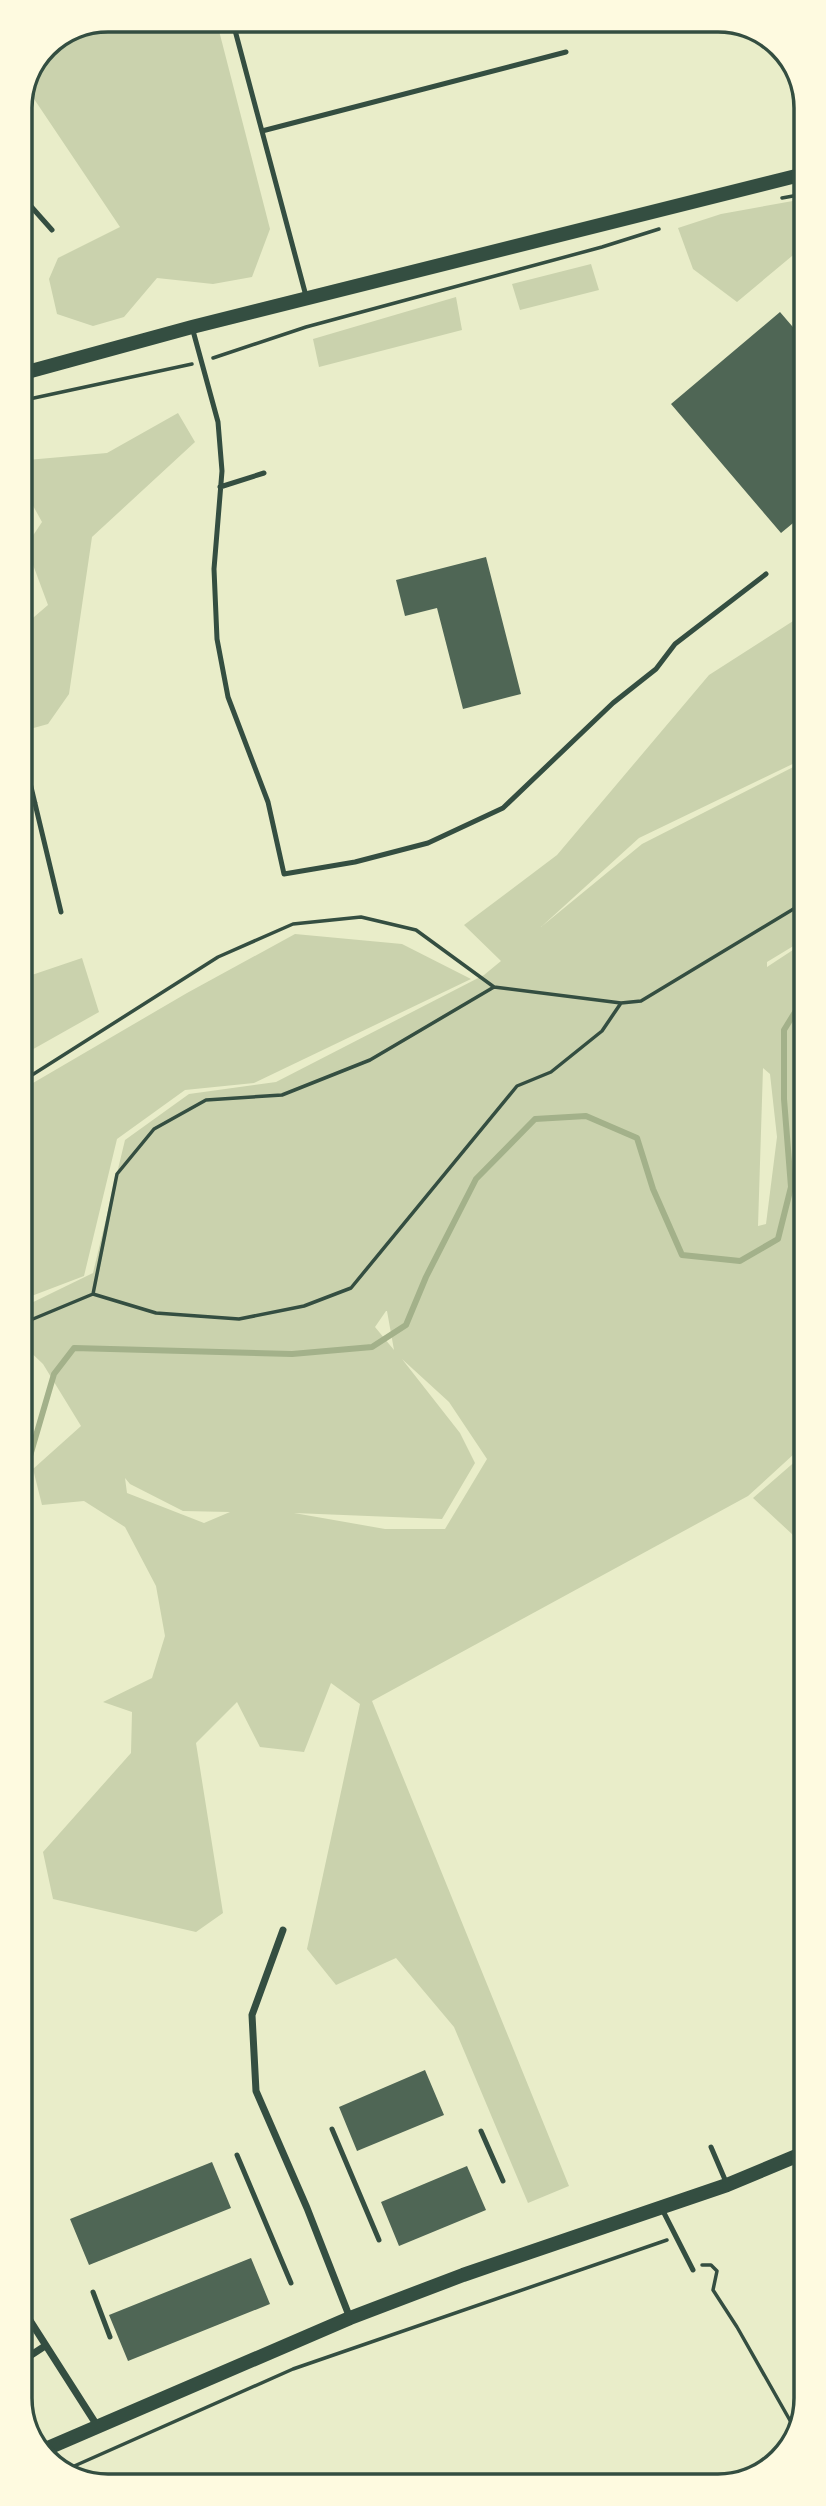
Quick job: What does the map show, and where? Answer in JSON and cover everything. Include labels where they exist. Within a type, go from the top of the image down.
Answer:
[{"type":"main road","points":[[32,371],[191,327],[794,177]]},
{"type":"main road","points":[[50,2447],[351,2318],[463,2275],[662,2209],[794,2157]]},
{"type":"street","points":[[283,1930],[252,2015],[256,2091],[351,2318]]},
{"type":"street","points":[[32,2324],[98,2427]]},
{"type":"street","points":[[32,2355],[46,2346]]},
{"type":"lane","points":[[235,32],[307,299]]},
{"type":"lane","points":[[262,131],[566,52]]},
{"type":"lane","points":[[32,208],[52,230]]},
{"type":"lane","points":[[191,327],[218,422],[222,471],[214,569],[217,639],[228,697],[268,802],[284,874],[355,862],[428,842],[503,808],[613,703],[656,669],[675,644],[766,574]]},
{"type":"lane","points":[[220,487],[264,473]]},
{"type":"lane","points":[[32,791],[61,912]]},
{"type":"lane","points":[[331,2129],[379,2240]]},
{"type":"lane","points":[[481,2131],[503,2181]]},
{"type":"lane","points":[[711,2147],[727,2185]]},
{"type":"lane","points":[[237,2155],[291,2283]]},
{"type":"lane","points":[[662,2209],[691,2267]]},
{"type":"lane","points":[[93,2292],[110,2337]]},
{"type":"path","points":[[780,199],[794,196]]},
{"type":"path","points":[[32,398],[201,362],[306,327],[668,227]]},
{"type":"path","points":[[32,1075],[218,957],[293,924],[360,917],[416,930],[494,986],[621,1003],[641,1001],[794,909]]},
{"type":"path","points":[[93,1294],[117,1174],[154,1129],[206,1100],[282,1095],[370,1059],[494,986]]},
{"type":"path","points":[[32,1319],[93,1294],[156,1312],[239,1319],[304,1306],[351,1288],[517,1086],[551,1073],[602,1031],[621,1003]]},
{"type":"path","points":[[74,2466],[292,2369],[676,2237]]},
{"type":"path","points":[[691,2267],[711,2265],[718,2271],[713,2290],[791,2421]]},
{"type":"green space","points":[[219,32],[270,229],[252,277],[213,284],[157,278],[124,317],[93,326],[57,314],[49,279],[58,258],[120,227],[33,97],[44,65],[65,44],[93,33]]},
{"type":"green space","points":[[794,201],[794,254],[737,302],[693,269],[678,228],[721,214]]},
{"type":"green space","points":[[591,264],[599,290],[520,310],[512,284]]},
{"type":"green space","points":[[456,297],[462,330],[319,367],[313,339]]},
{"type":"green space","points":[[178,413],[195,442],[92,537],[69,694],[48,724],[32,728],[32,619],[48,605],[32,562],[32,537],[42,522],[32,504],[32,460],[107,453]]},
{"type":"green space","points":[[794,620],[794,763],[639,838],[541,927],[642,844],[794,767],[794,946],[767,962],[767,967],[794,949],[794,1454],[748,1496],[372,1701],[569,2186],[528,2203],[454,2027],[396,1958],[336,1985],[307,1949],[360,1704],[331,1683],[304,1752],[260,1747],[237,1702],[196,1743],[223,1913],[196,1932],[53,1899],[43,1852],[131,1753],[132,1712],[103,1702],[152,1678],[165,1636],[156,1586],[125,1527],[84,1501],[42,1505],[33,1469],[81,1426],[43,1364],[32,1354],[32,1303],[93,1273],[125,1140],[189,1094],[276,1082],[484,975],[501,961],[464,925],[557,855],[709,675]],"holes":[[[763,1068],[770,1074],[777,1137],[766,1224],[758,1226]],[[387,1311],[394,1350],[375,1327]],[[402,1359],[449,1402],[487,1459],[445,1529],[385,1529],[294,1513],[442,1519],[475,1463],[460,1433]],[[125,1478],[130,1484],[183,1511],[230,1512],[204,1523],[127,1493]]]},
{"type":"green space","points":[[295,934],[402,944],[471,979],[254,1083],[185,1090],[117,1139],[84,1276],[32,1296],[32,1084],[187,993]]},
{"type":"green space","points":[[82,958],[99,1012],[32,1050],[32,975]]},
{"type":"green space","points":[[794,1462],[794,1536],[753,1498]]},
{"type":"building","points":[[780,312],[794,328],[794,522],[781,533],[671,404]]},
{"type":"building","points":[[486,557],[521,694],[463,709],[437,608],[405,616],[396,580]]},
{"type":"building","points":[[425,2070],[444,2115],[357,2151],[339,2107]]},
{"type":"building","points":[[212,2162],[231,2208],[89,2265],[70,2219]]},
{"type":"building","points":[[467,2166],[486,2210],[399,2246],[381,2202]]},
{"type":"building","points":[[251,2258],[270,2304],[128,2361],[109,2315]]},
{"type":"waterway","points":[[32,1449],[54,1374],[74,1348],[292,1354],[372,1347],[406,1325],[426,1277],[476,1179],[535,1119],[586,1116],[637,1138],[653,1189],[682,1255],[740,1261],[778,1239],[791,1187],[784,1099],[784,1030],[794,1014]]}]
